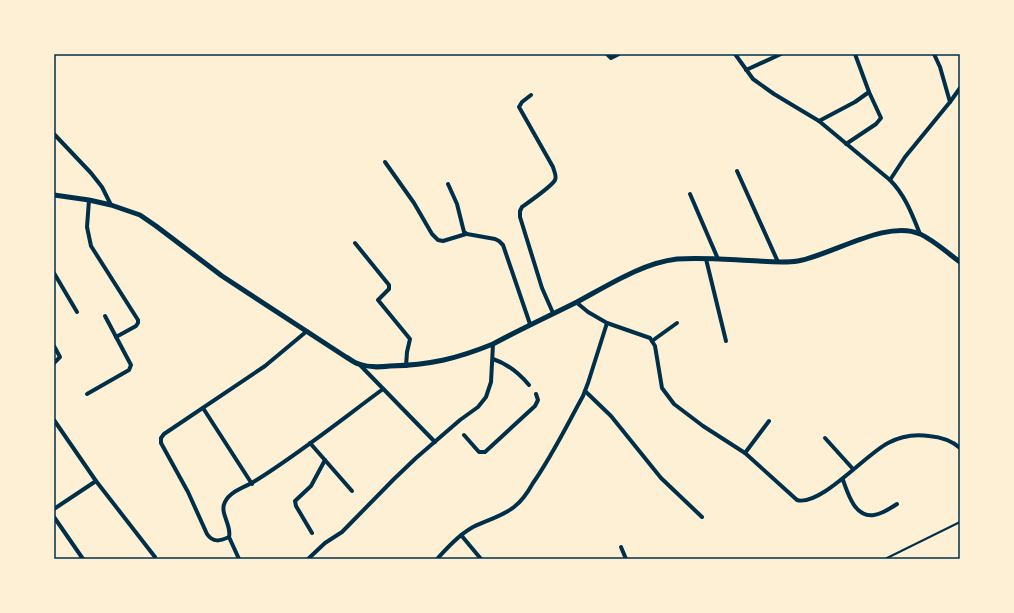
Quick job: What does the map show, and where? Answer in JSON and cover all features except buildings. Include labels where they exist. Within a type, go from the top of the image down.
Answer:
[{"type":"street","points":[[607,54],[611,58],[619,54]]},
{"type":"street","points":[[735,54],[753,79],[774,94],[818,121],[890,180],[904,197],[920,234]]},
{"type":"street","points":[[746,70],[781,54]]},
{"type":"street","points":[[846,144],[876,124],[881,118],[855,54]]},
{"type":"street","points":[[934,54],[940,67],[950,102]]},
{"type":"street","points":[[890,180],[905,157],[960,88]]},
{"type":"street","points":[[818,121],[855,102],[870,92]]},
{"type":"street","points":[[531,95],[522,102],[519,107],[553,167],[555,180],[522,207],[520,217],[542,288],[553,313]]},
{"type":"street","points":[[54,134],[94,177],[102,187],[111,205]]},
{"type":"street","points":[[385,162],[414,203],[435,238],[443,241],[466,234],[495,239],[502,243],[530,324]]},
{"type":"street","points":[[737,171],[778,262]]},
{"type":"street","points":[[448,184],[456,204],[462,229],[466,234]]},
{"type":"street","points":[[690,194],[718,259]]},
{"type":"street","points":[[54,195],[111,205],[130,211],[145,219],[222,276],[360,365],[435,442]]},
{"type":"street","points":[[89,200],[87,227],[91,246],[138,320],[136,326],[116,337]]},
{"type":"street","points":[[360,365],[368,367],[406,366],[446,360],[493,344],[603,287],[652,265],[677,259],[718,259],[778,262],[806,260],[840,246],[889,231],[903,230],[920,234],[960,262]]},
{"type":"street","points":[[355,243],[389,285],[389,289],[378,300],[410,339],[406,352],[406,366]]},
{"type":"street","points":[[706,259],[726,342]]},
{"type":"street","points":[[54,273],[77,312]]},
{"type":"street","points":[[576,302],[588,312],[607,323],[646,336],[652,340],[655,346],[662,388],[674,404],[703,426],[745,453],[797,500],[809,500],[843,480],[853,469],[888,443],[908,435],[919,434],[935,436],[947,439],[960,448]]},
{"type":"street","points":[[87,394],[131,368],[131,362],[104,316]]},
{"type":"street","points":[[437,559],[461,535],[514,508],[522,500],[541,471],[585,391],[607,323]]},
{"type":"street","points":[[652,340],[677,323]]},
{"type":"street","points":[[229,537],[216,541],[209,538],[188,492],[160,441],[164,434],[265,366],[307,331]]},
{"type":"street","points":[[308,559],[324,543],[342,532],[394,479],[435,442],[460,420],[478,407],[486,396],[491,382],[493,344]]},
{"type":"street","points":[[54,346],[60,357],[54,363]]},
{"type":"street","points":[[493,359],[509,366],[530,385]]},
{"type":"street","points":[[239,559],[229,537],[230,532],[224,514],[225,502],[231,495],[272,471],[384,388]]},
{"type":"street","points":[[585,391],[611,416],[661,478],[702,517]]},
{"type":"street","points":[[464,435],[479,452],[485,452],[535,406],[538,400],[536,394]]},
{"type":"street","points":[[203,408],[252,484]]},
{"type":"street","points":[[54,420],[96,481],[154,557]]},
{"type":"street","points":[[745,453],[769,421]]},
{"type":"street","points":[[825,438],[853,469]]},
{"type":"street","points":[[310,443],[352,491]]},
{"type":"street","points":[[312,533],[296,506],[295,501],[311,486],[325,460]]},
{"type":"street","points":[[843,480],[854,505],[864,513],[875,515],[897,504]]},
{"type":"street","points":[[54,509],[96,481]]},
{"type":"street","points":[[54,517],[83,559]]},
{"type":"street","points":[[461,535],[481,559]]},
{"type":"street","points":[[620,547],[626,559]]},
{"type":"lane","points":[[885,559],[960,522]]}]
